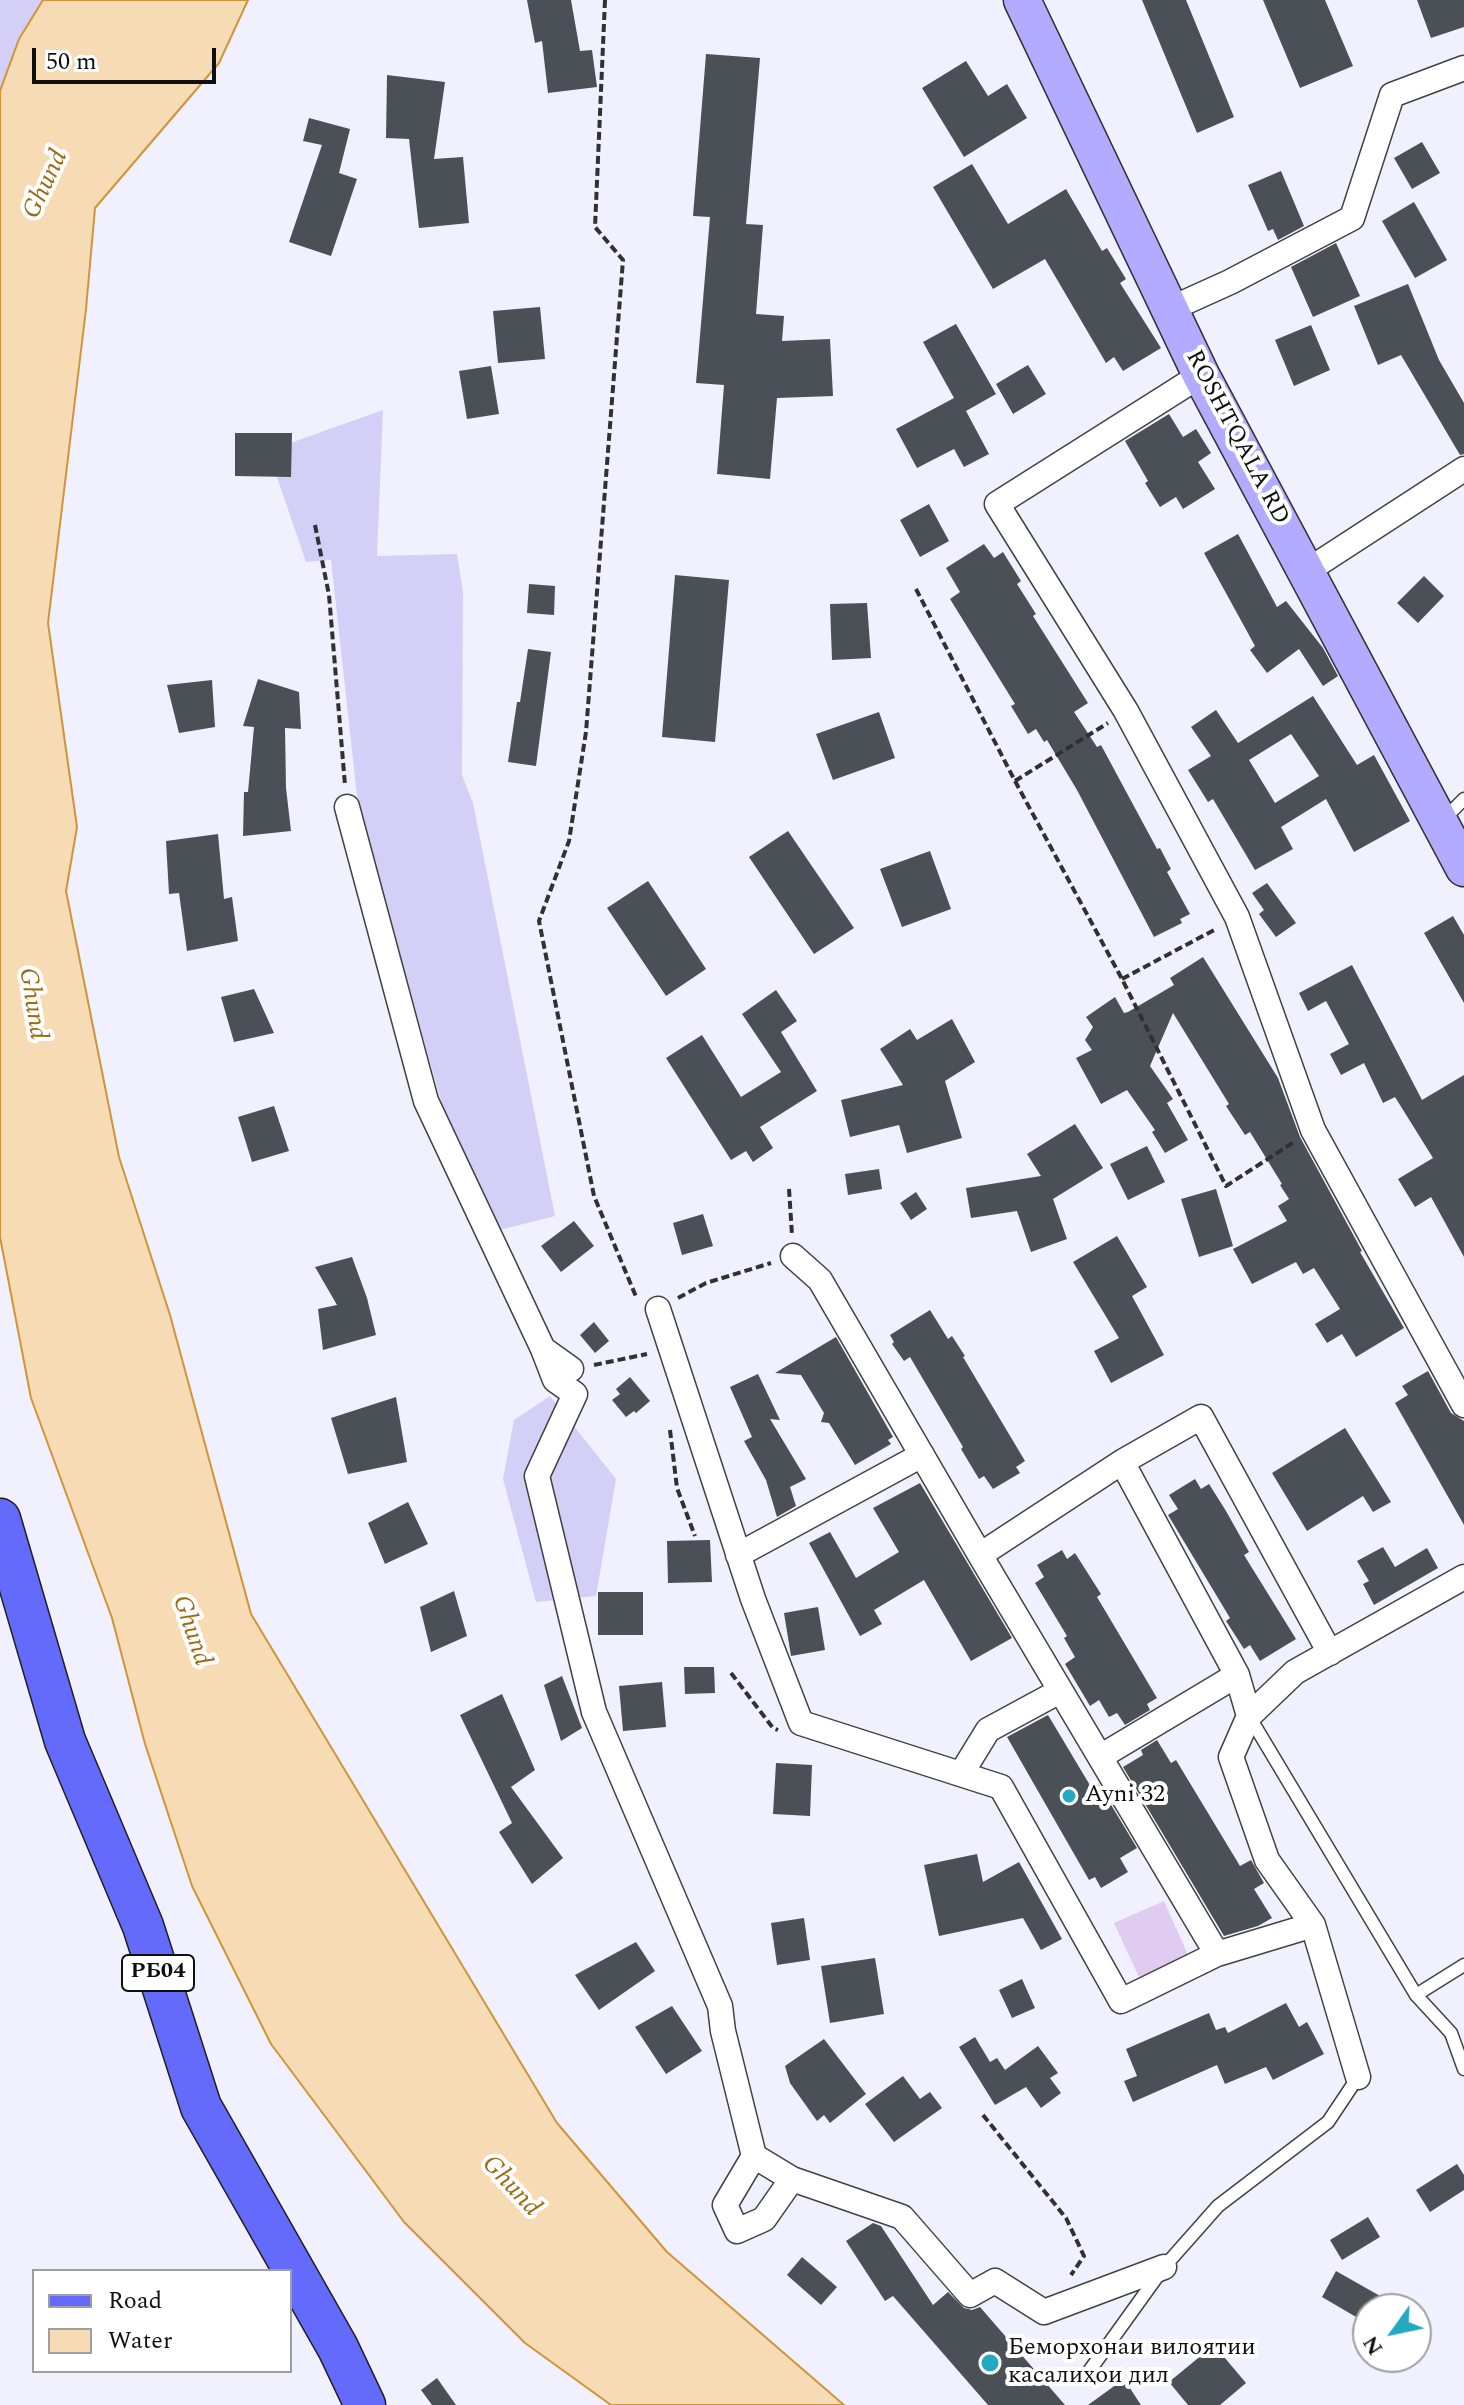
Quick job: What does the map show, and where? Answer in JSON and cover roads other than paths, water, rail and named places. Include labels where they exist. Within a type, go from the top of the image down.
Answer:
[{"type":"main road","name":"ROSHTQALA RD","points":[[1022,0],[1201,375],[1307,571],[1452,811],[1464,868]]},
{"type":"main road","name":"РБ04","points":[[0,1519],[65,1741],[143,1926],[201,2107],[338,2348],[365,2405]]},
{"type":"street","points":[[1168,310],[1230,282],[1352,218],[1392,95],[1464,68]]},
{"type":"street","points":[[1201,375],[997,504],[1126,711],[1237,917],[1313,1130],[1464,1405]]},
{"type":"street","points":[[1307,571],[1464,469]]},
{"type":"street","points":[[347,807],[426,1101],[555,1380],[575,1394],[537,1476],[594,1712],[720,2006],[723,2031],[754,2156],[725,2205],[737,2231],[764,2219],[792,2179]]},
{"type":"street","points":[[793,1256],[820,1280],[1217,1954]]},
{"type":"street","points":[[648,1306],[801,1723],[1001,1787],[1121,2001],[1217,1954],[1313,1925]]},
{"type":"street","points":[[543,1349],[571,1369]]},
{"type":"street","points":[[980,1555],[1122,1462],[1201,1417],[1330,1653]]},
{"type":"street","points":[[738,1555],[922,1455]]},
{"type":"street","points":[[1122,1462],[1237,1675],[1249,1716]]},
{"type":"street","points":[[1358,2077],[1313,1925],[1267,1860],[1231,1757],[1249,1716],[1295,1672],[1464,1577]]},
{"type":"street","points":[[1100,1757],[1237,1675]]},
{"type":"street","points":[[961,1774],[988,1730],[1060,1691]]},
{"type":"street","points":[[754,2156],[792,2179],[902,2217],[970,2295],[995,2281],[1044,2312],[1164,2267]]},
{"type":"lane","points":[[1249,1716],[1416,1995],[1451,2033],[1464,2069]]},
{"type":"lane","points":[[1416,1995],[1464,1965]]},
{"type":"lane","points":[[1090,2370],[1164,2267],[1218,2206],[1328,2122],[1358,2077]]},
{"type":"water","name":"Ghund","points":[[43,0],[248,0],[219,63],[95,208],[86,309],[48,623],[77,827],[66,891],[119,1157],[170,1315],[251,1614],[557,2123],[667,2252],[844,2405],[611,2405],[525,2343],[404,2222],[271,2044],[192,1886],[145,1744],[112,1618],[31,1398],[0,1237],[0,91],[19,39]]},
{"type":"place","name":"Ayni 32","points":[[1069,1796]]},
{"type":"place","name":"Беморхонаи вилоятии касалиҳои дил","points":[[990,2363]]}]
